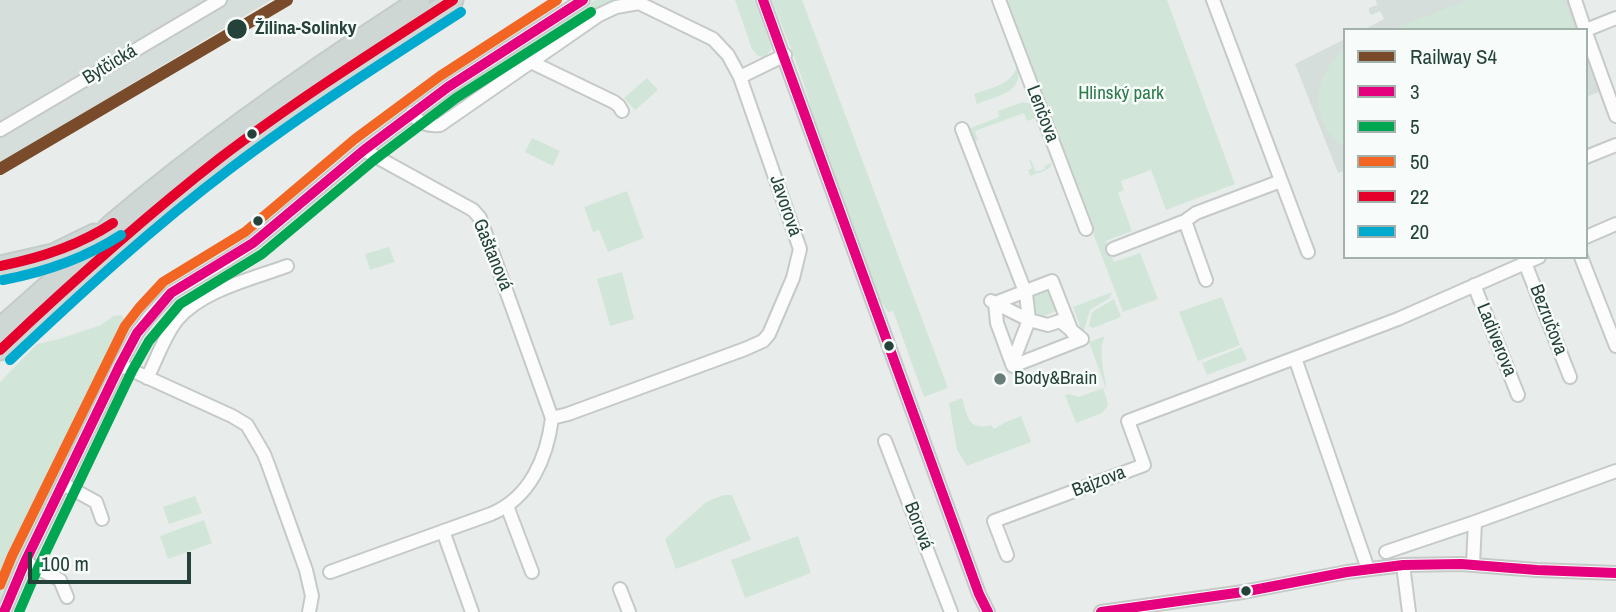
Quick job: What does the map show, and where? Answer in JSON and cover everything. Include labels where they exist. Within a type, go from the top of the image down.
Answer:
[{"type":"main road","points":[[0,350],[170,176],[253,112],[420,0]]},
{"type":"main road","points":[[0,328],[85,251],[115,233],[326,82],[453,0]]},
{"type":"main road","points":[[0,267],[53,254],[115,233]]},
{"type":"street","name":"Bytčická","points":[[0,130],[220,0]]},
{"type":"street","points":[[4,612],[25,562],[120,365],[149,317],[171,293],[246,247],[412,113],[499,52],[583,0]]},
{"type":"street","points":[[764,0],[974,581],[988,612]]},
{"type":"street","name":"Lenčova","points":[[999,0],[1086,229]]},
{"type":"street","points":[[1213,0],[1308,252]]},
{"type":"street","points":[[1574,0],[1585,28]]},
{"type":"street","name":"Javorová","points":[[412,113],[416,120],[429,125],[440,125],[599,15],[616,7],[639,2],[713,39],[728,55],[740,77],[800,249],[793,278],[769,334],[763,341],[745,349],[552,418]]},
{"type":"street","points":[[1588,30],[1616,18]]},
{"type":"street","points":[[1588,37],[1616,116]]},
{"type":"street","points":[[740,77],[785,55]]},
{"type":"street","points":[[531,61],[614,102],[622,111]]},
{"type":"street","points":[[962,129],[1025,292],[1029,320],[1012,364]]},
{"type":"street","points":[[1588,156],[1616,145]]},
{"type":"street","name":"Gaštanová","points":[[364,150],[473,210],[480,218],[552,418]]},
{"type":"street","points":[[1113,249],[1185,221],[1196,213],[1281,181]]},
{"type":"street","points":[[1185,221],[1206,280]]},
{"type":"street","points":[[1588,236],[1616,224]]},
{"type":"street","name":"Bajzova","points":[[1007,555],[994,522],[1144,465],[1128,421],[1398,318],[1534,259]]},
{"type":"street","points":[[1582,259],[1616,346]]},
{"type":"street","name":"Bezručova","points":[[1525,263],[1570,377]]},
{"type":"street","points":[[148,377],[167,335],[191,306],[218,292],[287,266]]},
{"type":"street","points":[[991,301],[1052,281],[1059,287],[1072,332]]},
{"type":"street","name":"Ladiverova","points":[[1474,285],[1518,394]]},
{"type":"street","points":[[991,301],[1029,320],[1048,325],[1060,321],[1082,340],[1013,366],[1012,364]]},
{"type":"street","points":[[991,301],[1012,364]]},
{"type":"street","points":[[1295,358],[1368,569]]},
{"type":"street","points":[[120,365],[247,425],[264,454],[306,570],[312,596],[309,612]]},
{"type":"street","points":[[330,572],[508,506],[529,484],[550,439],[552,418]]},
{"type":"street","name":"Borová","points":[[885,441],[951,612]]},
{"type":"street","points":[[1386,552],[1616,471]]},
{"type":"street","points":[[63,484],[96,502],[102,519]]},
{"type":"street","points":[[508,506],[532,572]]},
{"type":"street","points":[[1473,565],[1475,522]]},
{"type":"street","points":[[443,531],[472,612]]},
{"type":"street","points":[[25,562],[60,580],[67,597]]},
{"type":"street","points":[[1403,565],[1409,612]]},
{"type":"street","points":[[1101,612],[1251,591],[1403,565],[1473,565],[1616,573]]},
{"type":"street","points":[[620,589],[629,612]]},
{"type":"shaded area","points":[[0,0],[271,0],[0,163]]},
{"type":"shaded area","points":[[1376,0],[1570,0],[1579,28],[1367,28],[1384,19],[1380,11],[1372,15],[1369,13],[1369,8],[1377,5]]},
{"type":"shaded area","points":[[1343,40],[1343,172],[1338,173],[1295,64]]},
{"type":"shaded area","points":[[1588,52],[1602,91],[1588,96]]},
{"type":"green space","points":[[595,0],[622,0],[572,26],[566,23],[438,112],[443,119],[426,119],[421,113],[517,48]]},
{"type":"green space","points":[[735,0],[754,0],[772,49],[764,58],[752,49]]},
{"type":"green space","points":[[772,0],[802,0],[948,388],[924,397],[893,311],[888,312],[873,289],[816,129],[802,79]]},
{"type":"green space","name":"Hlinský park","points":[[1005,0],[1167,0],[1235,184],[1166,210],[1151,170],[1121,181],[1124,190],[1118,193],[1132,231],[1106,241],[1114,262],[1140,253],[1158,299],[1123,312]]},
{"type":"green space","points":[[1468,0],[1562,0],[1574,28],[1395,28]]},
{"type":"green space","points":[[1343,51],[1343,146],[1333,137],[1320,112],[1321,85],[1334,60]]},
{"type":"green space","points":[[1017,66],[1017,82],[1013,88],[977,104],[974,94],[1005,82]]},
{"type":"green space","points":[[647,78],[658,90],[635,110],[624,98]]},
{"type":"green space","points":[[1023,102],[1034,107],[1053,158],[1052,163],[1035,118],[1027,121],[1024,113],[975,131],[978,140],[970,143],[965,130],[999,117],[998,111]]},
{"type":"green space","points":[[532,138],[560,151],[553,166],[525,152]]},
{"type":"green space","points":[[1029,159],[1036,172],[1052,163],[1042,172],[1030,176],[1028,170],[1032,168]]},
{"type":"green space","points":[[627,191],[644,238],[608,252],[599,230],[593,232],[584,207]]},
{"type":"green space","points":[[389,247],[395,262],[370,270],[365,254]]},
{"type":"green space","points":[[622,272],[634,319],[610,326],[597,279]]},
{"type":"green space","points":[[1048,288],[1056,311],[1036,319],[1029,296]]},
{"type":"green space","points":[[1112,292],[1110,298],[1090,310],[1082,332],[1073,307]]},
{"type":"green space","points":[[1222,297],[1240,345],[1198,361],[1179,312]]},
{"type":"green space","points":[[1114,299],[1121,317],[1090,327],[1092,312]]},
{"type":"green space","points":[[122,315],[127,325],[124,344],[0,604],[0,382],[37,344],[101,325],[113,316]]},
{"type":"green space","points":[[1105,336],[1102,355],[1107,391],[1089,342]]},
{"type":"green space","points":[[1242,347],[1247,360],[1207,375],[1202,363]]},
{"type":"green space","points":[[1103,388],[1107,407],[1102,413],[1076,423],[1065,395],[1079,397]]},
{"type":"green space","points":[[962,398],[970,420],[977,426],[991,425],[994,429],[1021,416],[1031,442],[967,466],[957,450],[949,403]]},
{"type":"green space","points":[[732,495],[751,540],[676,569],[665,539],[706,502]]},
{"type":"green space","points":[[195,496],[202,513],[169,524],[163,507]]},
{"type":"green space","points":[[204,520],[212,543],[168,559],[160,536]]},
{"type":"green space","points":[[798,536],[811,573],[745,598],[731,560]]},
{"type":"rail line","name":"S4","points":[[0,169],[287,0]]},
{"type":"transit line","name":"22","points":[[0,350],[108,251],[220,158],[306,96],[453,0]]},
{"type":"transit line","name":"50","points":[[0,585],[125,326],[163,282],[245,232],[355,139],[440,76],[557,0]]},
{"type":"transit line","name":"3","points":[[4,612],[25,562],[120,365],[137,333],[171,293],[253,243],[364,150],[448,87],[583,0]]},
{"type":"transit line","name":"3","points":[[763,0],[979,594],[988,612]]},
{"type":"transit line","name":"20","points":[[10,360],[118,261],[231,168],[316,107],[461,12]]},
{"type":"transit line","name":"5","points":[[19,612],[132,371],[149,341],[180,304],[262,254],[373,161],[456,98],[591,12]]},
{"type":"transit line","name":"22","points":[[0,266],[59,250],[113,223]]},
{"type":"transit line","name":"20","points":[[3,280],[64,264],[121,235]]},
{"type":"transit line","name":"3","points":[[1101,612],[1403,565],[1461,564],[1616,573]]},
{"type":"place","name":"Žilina-Solinky","points":[[237,29]]},
{"type":"place","name":"Body&Brain","points":[[1000,379]]}]
